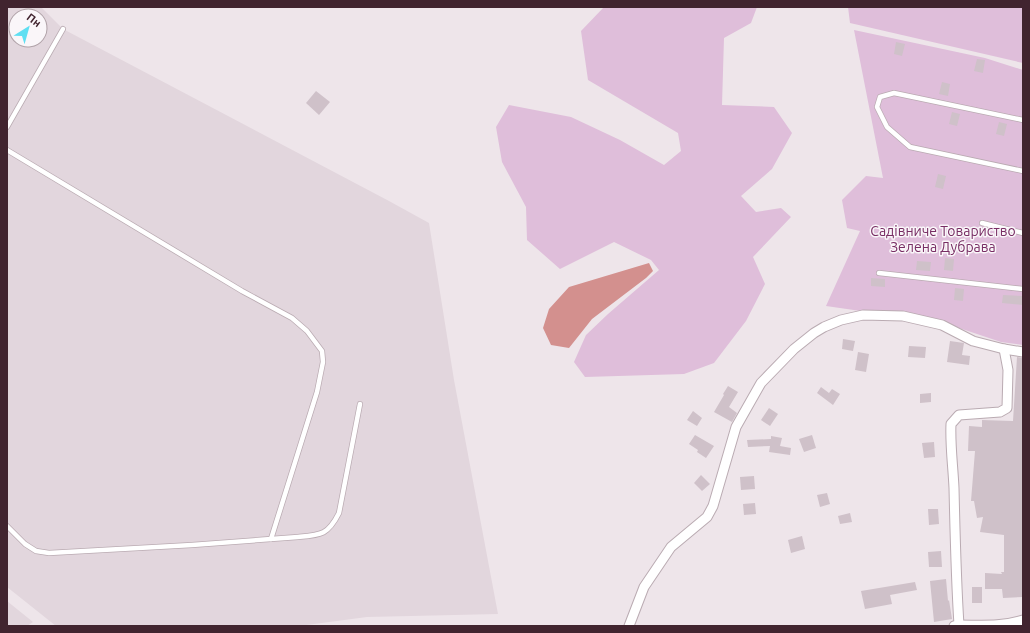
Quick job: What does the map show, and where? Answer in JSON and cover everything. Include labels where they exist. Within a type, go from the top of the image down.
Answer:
[{"type":"street","points":[[629,626],[644,587],[671,547],[707,517],[713,506],[736,427],[761,383],[794,349],[814,333],[841,320],[863,315],[903,316],[942,325],[974,341],[1004,349],[1023,352]]},
{"type":"street","points":[[1004,349],[1008,370],[1008,408],[1000,412],[958,415],[951,424],[950,449],[954,486],[957,625],[991,626],[1014,623],[1023,620]]},
{"type":"lane","points":[[7,127],[63,29]]},
{"type":"lane","points":[[1023,120],[894,93],[880,97],[877,107],[887,127],[910,147],[1023,171]]},
{"type":"lane","points":[[7,150],[242,291],[292,318],[307,331],[322,351],[323,362],[317,392],[271,539]]},
{"type":"lane","points":[[982,223],[1023,233]]},
{"type":"lane","points":[[879,273],[1023,289]]},
{"type":"lane","points":[[7,526],[25,544],[36,551],[49,553],[314,536],[325,532],[332,526],[339,513],[360,404]]},
{"type":"shaded area","points":[[7,7],[42,8],[8,8],[8,48],[48,48],[48,14],[63,29],[429,223],[454,380],[498,614],[367,617],[299,626],[56,626],[7,587]]},
{"type":"shaded area","points":[[649,263],[653,271],[592,319],[569,348],[551,345],[543,328],[549,309],[569,287]]},
{"type":"shaded area","points":[[7,601],[33,622],[27,626],[7,626]]},
{"type":"green space","points":[[604,7],[757,7],[751,23],[724,38],[722,105],[774,107],[792,133],[772,169],[741,196],[756,212],[781,208],[791,217],[753,257],[765,284],[746,321],[714,363],[684,374],[585,377],[574,362],[586,335],[659,270],[651,260],[614,242],[560,269],[527,240],[526,207],[502,162],[496,127],[509,105],[571,117],[620,140],[664,165],[681,151],[678,133],[588,80],[581,31]]},
{"type":"green space","points":[[848,7],[1023,7],[1023,63],[850,23]]},
{"type":"green space","name":"Садівниче Товариство Зелена Дубрава","points":[[854,30],[985,58],[1023,70],[1023,345],[1001,342],[944,323],[826,306],[860,231],[847,228],[842,200],[866,176],[883,178]]},
{"type":"building","points":[[896,42],[905,44],[902,56],[894,54]]},
{"type":"building","points":[[977,59],[985,60],[983,73],[974,71]]},
{"type":"building","points":[[942,82],[950,84],[948,96],[939,94]]},
{"type":"building","points":[[316,91],[330,102],[319,115],[306,103]]},
{"type":"building","points":[[952,112],[960,114],[957,126],[949,124]]},
{"type":"building","points":[[999,122],[1007,124],[1004,136],[996,134]]},
{"type":"building","points":[[938,174],[946,176],[943,189],[935,187]]},
{"type":"building","points":[[945,258],[954,259],[953,271],[944,270]]},
{"type":"building","points":[[917,261],[931,262],[930,271],[916,270]]},
{"type":"building","points":[[871,278],[885,279],[885,287],[871,286]]},
{"type":"building","points":[[955,288],[964,289],[963,301],[954,300]]},
{"type":"building","points":[[1003,295],[1023,296],[1023,305],[1002,303]]},
{"type":"building","points":[[843,339],[855,341],[853,351],[842,349]]},
{"type":"building","points":[[950,341],[964,343],[962,355],[970,356],[969,365],[947,362]]},
{"type":"building","points":[[909,346],[926,347],[925,358],[908,357]]},
{"type":"building","points":[[858,352],[869,354],[866,372],[855,370]]},
{"type":"building","points":[[1017,357],[1023,358],[1023,597],[1003,598],[1002,589],[985,589],[985,573],[1002,574],[1001,572],[1004,572],[1004,535],[980,532],[983,517],[977,518],[974,501],[971,501],[975,451],[968,451],[969,426],[982,427],[982,420],[1013,421]]},
{"type":"building","points":[[728,386],[738,392],[729,407],[737,413],[732,422],[714,412]]},
{"type":"building","points":[[821,387],[829,393],[832,389],[840,394],[833,405],[817,393]]},
{"type":"building","points":[[931,393],[931,402],[920,403],[920,394]]},
{"type":"building","points":[[769,408],[778,414],[770,426],[761,420]]},
{"type":"building","points":[[693,411],[702,418],[697,426],[687,420]]},
{"type":"building","points":[[695,435],[714,446],[706,458],[689,444]]},
{"type":"building","points":[[812,435],[816,448],[804,452],[799,439]]},
{"type":"building","points":[[771,436],[782,438],[780,446],[791,448],[790,455],[769,452],[770,446],[748,447],[747,440],[771,439]]},
{"type":"building","points":[[934,442],[935,457],[924,458],[922,443]]},
{"type":"building","points":[[701,475],[710,484],[702,491],[694,483]]},
{"type":"building","points":[[754,476],[755,489],[741,490],[740,477]]},
{"type":"building","points":[[827,493],[830,504],[820,507],[817,495]]},
{"type":"building","points":[[755,503],[756,514],[744,515],[743,504]]},
{"type":"building","points":[[928,509],[938,509],[939,524],[929,525]]},
{"type":"building","points":[[850,513],[852,522],[840,524],[838,516]]},
{"type":"building","points":[[802,536],[805,549],[791,553],[788,540]]},
{"type":"building","points":[[941,551],[942,567],[929,567],[928,552]]},
{"type":"building","points":[[946,579],[948,601],[949,600],[952,619],[934,622],[930,581]]},
{"type":"building","points":[[915,582],[917,590],[890,595],[892,604],[865,609],[861,591]]},
{"type":"building","points":[[972,587],[982,587],[982,603],[972,603]]}]
